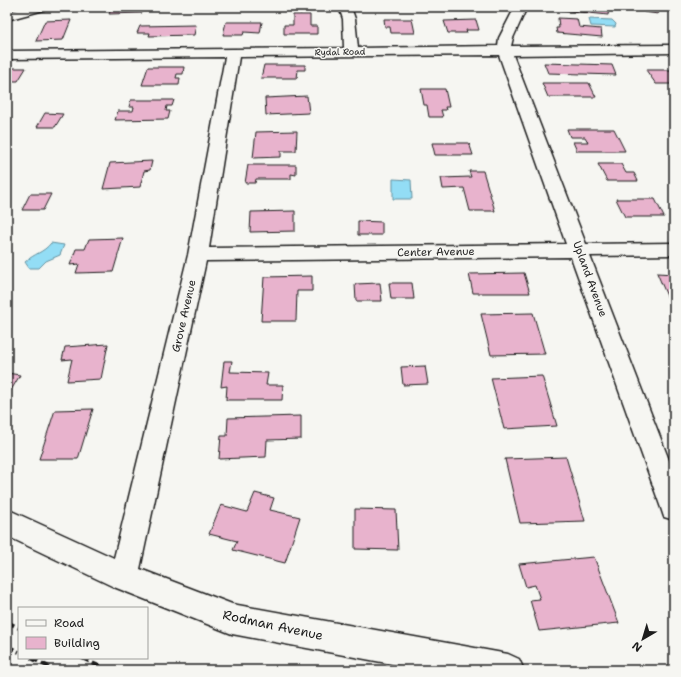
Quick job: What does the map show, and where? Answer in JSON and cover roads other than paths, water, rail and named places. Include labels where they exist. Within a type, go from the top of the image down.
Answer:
[{"type":"street","points":[[7,16],[40,7]]},
{"type":"street","points":[[345,7],[349,19],[351,51]]},
{"type":"street","points":[[504,50],[506,38],[521,7]]},
{"type":"street","name":"Rydal Road","points":[[7,55],[674,49]]},
{"type":"street","name":"Upland Avenue","points":[[504,50],[674,508]]},
{"type":"street","name":"Grove Avenue","points":[[124,577],[198,255],[233,53]]},
{"type":"street","name":"Center Avenue","points":[[198,255],[674,249]]},
{"type":"street","name":"Rodman Avenue","points":[[7,522],[124,577],[232,619],[508,670]]},
{"type":"water","points":[[589,19],[612,20],[616,24],[615,27],[591,26]]},
{"type":"water","points":[[393,179],[411,180],[412,199],[393,199]]},
{"type":"water","points":[[51,243],[64,245],[60,255],[46,261],[39,268],[29,268],[25,262],[45,249]]},
{"type":"railway","points":[[7,622],[18,628]]},
{"type":"railway","points":[[7,646],[18,652]]},
{"type":"railway","points":[[33,659],[55,670]]},
{"type":"railway","points":[[84,659],[107,670]]}]
